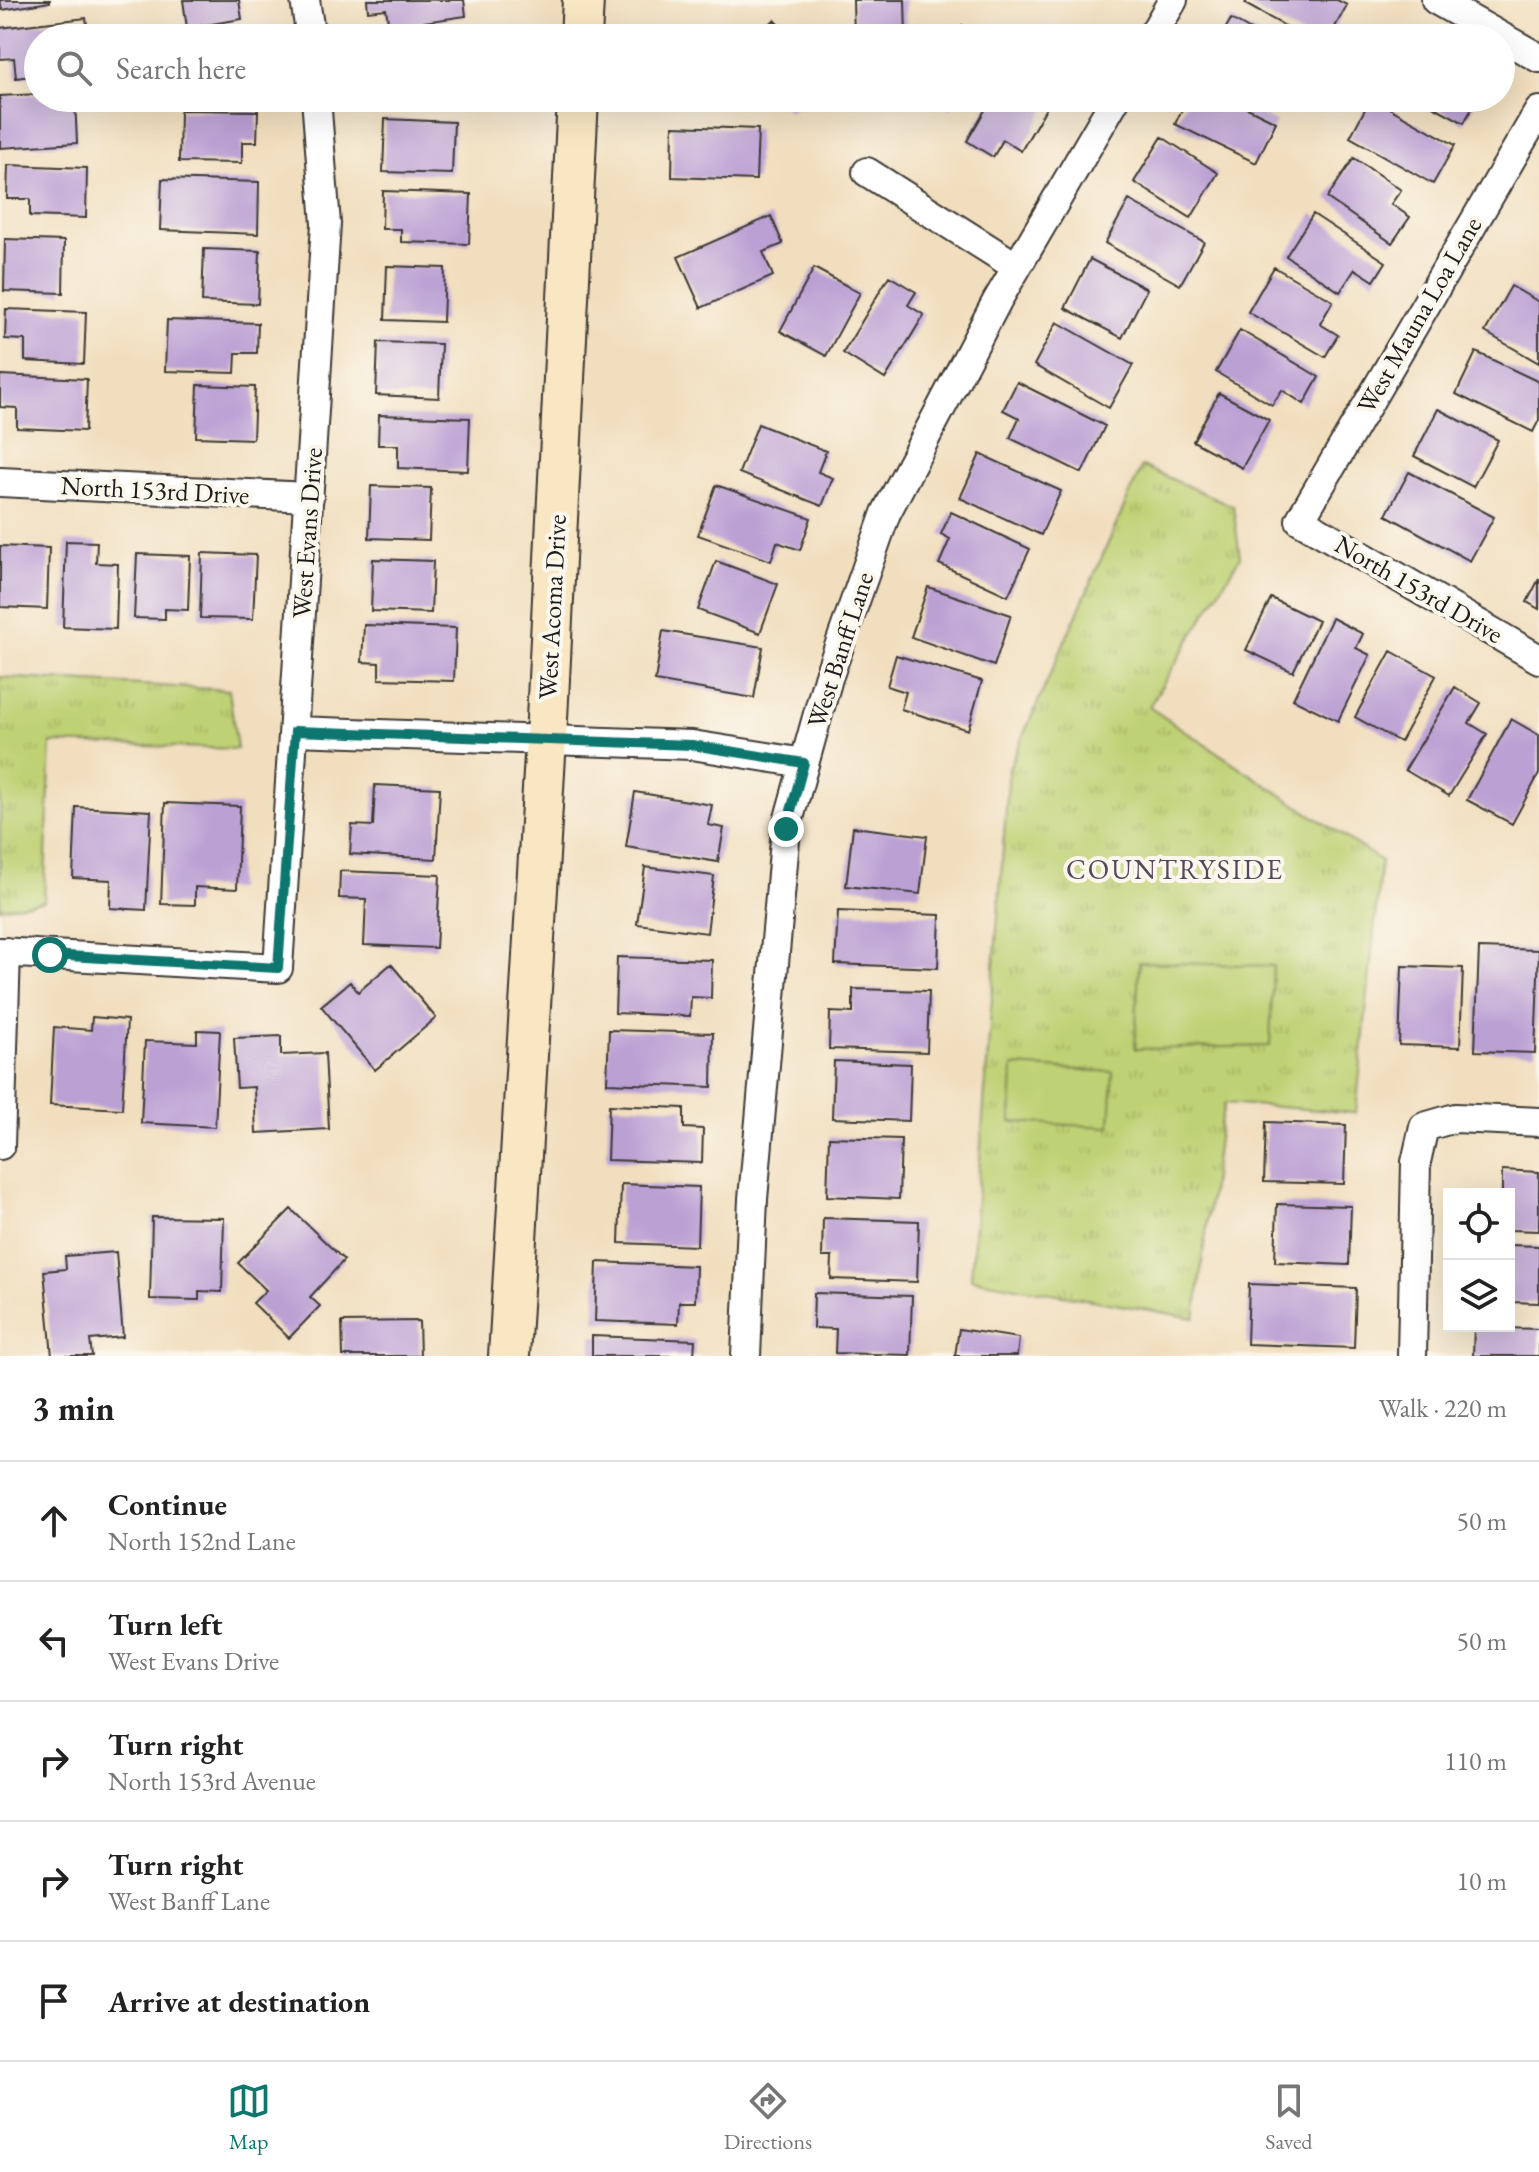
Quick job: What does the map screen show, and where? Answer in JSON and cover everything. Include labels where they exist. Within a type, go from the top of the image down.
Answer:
[{"type":"street","points":[[305,0],[309,24]]},
{"type":"street","points":[[582,24],[583,0]]},
{"type":"street","points":[[1159,24],[1173,0]]},
{"type":"street","points":[[1436,0],[1479,24]]},
{"type":"street","points":[[1515,44],[1539,58]]},
{"type":"street","name":"West Mauna Loa Lane","points":[[1300,520],[1539,111]]},
{"type":"street","name":"West Evans Drive","points":[[3,952],[278,968],[326,224],[317,112]]},
{"type":"street","name":"West Acoma Drive","points":[[509,1356],[546,739],[577,112]]},
{"type":"street","name":"West Banff Lane","points":[[746,1356],[753,1199],[786,829],[828,678],[886,513],[1017,267],[1108,112]]},
{"type":"street","points":[[867,172],[1017,267]]},
{"type":"street","name":"North 153rd Drive","points":[[0,482],[309,497]]},
{"type":"street","name":"North 153rd Drive","points":[[1300,520],[1539,659]]},
{"type":"street","points":[[295,731],[692,745],[804,763]]},
{"type":"street","points":[[0,1145],[3,952]]},
{"type":"street","points":[[1412,1356],[1416,1162],[1424,1127],[1455,1118],[1539,1122]]},
{"type":"green space","points":[[1142,466],[1233,506],[1240,557],[1149,707],[1381,861],[1356,1113],[1225,1103],[1195,1318],[971,1279],[1009,768]]},
{"type":"green space","points":[[0,677],[229,690],[237,749],[51,743],[44,901],[0,908]]},
{"type":"green space","points":[[1139,962],[1273,966],[1270,1046],[1135,1049]]},
{"type":"green space","points":[[1013,1066],[1113,1072],[1110,1127],[1011,1122]]},
{"type":"building","points":[[0,0],[50,0],[50,2],[2,10]]},
{"type":"building","points":[[183,0],[239,0],[242,19],[186,24]]},
{"type":"building","points":[[367,0],[464,0],[466,16],[388,24],[386,9],[368,11]]},
{"type":"building","points":[[853,0],[905,0],[906,24],[854,24]]},
{"type":"building","points":[[1247,0],[1337,0],[1347,5],[1337,24],[1281,24],[1245,4]]},
{"type":"building","points":[[86,18],[87,24],[34,24]]},
{"type":"building","points":[[24,25],[24,77],[16,78],[14,58],[0,59],[0,28]]},
{"type":"building","points":[[24,95],[24,112],[76,112],[77,143],[0,148],[0,96]]},
{"type":"building","points":[[180,112],[258,112],[257,142],[242,142],[242,163],[179,162]]},
{"type":"building","points":[[984,112],[1044,112],[1021,151],[1003,140],[993,157],[967,141]]},
{"type":"building","points":[[1181,112],[1256,112],[1276,122],[1256,163],[1175,124]]},
{"type":"building","points":[[1363,112],[1396,112],[1455,145],[1433,184],[1350,137]]},
{"type":"building","points":[[1444,112],[1470,112],[1464,123]]},
{"type":"building","points":[[385,119],[454,122],[452,174],[383,172]]},
{"type":"building","points":[[673,126],[758,129],[756,180],[672,177]]},
{"type":"building","points":[[1162,137],[1218,173],[1191,218],[1134,182]]},
{"type":"building","points":[[1354,158],[1401,190],[1391,204],[1410,217],[1392,243],[1327,198]]},
{"type":"building","points":[[8,165],[87,168],[86,218],[30,216],[30,199],[7,199]]},
{"type":"building","points":[[162,179],[259,182],[258,234],[160,230]]},
{"type":"building","points":[[383,191],[471,194],[469,244],[401,242],[401,229],[382,229]]},
{"type":"building","points":[[1129,200],[1204,242],[1180,285],[1105,243]]},
{"type":"building","points":[[1313,214],[1386,262],[1374,281],[1355,269],[1340,292],[1286,256]]},
{"type":"building","points":[[771,216],[783,244],[763,252],[773,276],[701,308],[678,257]]},
{"type":"building","points":[[5,239],[64,241],[63,293],[4,291]]},
{"type":"building","points":[[204,249],[260,251],[258,304],[202,302]]},
{"type":"building","points":[[1090,259],[1147,289],[1122,338],[1065,308]]},
{"type":"building","points":[[387,266],[445,268],[443,322],[385,320]]},
{"type":"building","points":[[1274,267],[1333,301],[1320,324],[1338,335],[1325,357],[1248,312]]},
{"type":"building","points":[[814,268],[860,293],[826,356],[780,331]]},
{"type":"building","points":[[889,276],[916,292],[908,305],[924,315],[885,379],[843,353]]},
{"type":"building","points":[[1511,286],[1539,302],[1539,363],[1485,332]]},
{"type":"building","points":[[6,309],[86,312],[84,364],[25,361],[25,340],[5,339]]},
{"type":"building","points":[[167,320],[258,323],[257,353],[236,353],[235,373],[165,371]]},
{"type":"building","points":[[1057,322],[1133,365],[1109,408],[1034,365]]},
{"type":"building","points":[[1240,330],[1319,377],[1304,404],[1282,390],[1272,405],[1216,372]]},
{"type":"building","points":[[378,342],[441,344],[439,398],[376,395]]},
{"type":"building","points":[[1476,352],[1539,382],[1539,420],[1533,432],[1456,394]]},
{"type":"building","points":[[0,375],[87,379],[85,431],[17,428],[17,408],[0,407]]},
{"type":"building","points":[[1017,382],[1105,426],[1082,473],[1010,438],[1019,418],[1003,410]]},
{"type":"building","points":[[198,385],[255,387],[253,439],[196,437]]},
{"type":"building","points":[[1219,393],[1269,420],[1242,468],[1193,441]]},
{"type":"building","points":[[1438,409],[1498,440],[1473,487],[1414,456]]},
{"type":"building","points":[[379,415],[470,418],[468,471],[398,468],[398,445],[378,445]]},
{"type":"building","points":[[758,424],[826,451],[818,472],[833,478],[822,506],[739,473]]},
{"type":"building","points":[[980,454],[1061,491],[1041,535],[960,498]]},
{"type":"building","points":[[1409,472],[1494,517],[1470,561],[1386,515]]},
{"type":"building","points":[[716,485],[811,518],[800,550],[777,542],[771,561],[698,535]]},
{"type":"building","points":[[371,486],[431,488],[429,540],[369,538]]},
{"type":"building","points":[[951,512],[1030,549],[1008,596],[939,564],[950,539],[941,534]]},
{"type":"building","points":[[66,541],[97,542],[96,563],[118,564],[116,629],[63,627]]},
{"type":"building","points":[[0,546],[49,548],[47,609],[0,607]]},
{"type":"building","points":[[202,553],[256,555],[253,619],[200,618]]},
{"type":"building","points":[[137,554],[190,556],[188,610],[165,609],[165,619],[134,618]]},
{"type":"building","points":[[373,559],[433,561],[431,613],[371,611]]},
{"type":"building","points":[[716,561],[778,584],[760,633],[698,610]]},
{"type":"building","points":[[1539,579],[1539,609],[1527,602]]},
{"type":"building","points":[[928,587],[1011,615],[994,666],[911,637]]},
{"type":"building","points":[[1271,598],[1318,621],[1293,672],[1246,650]]},
{"type":"building","points":[[1332,618],[1363,634],[1356,648],[1370,655],[1338,721],[1293,699]]},
{"type":"building","points":[[364,625],[456,628],[454,681],[379,679],[379,663],[362,662]]},
{"type":"building","points":[[663,631],[763,647],[754,698],[655,681]]},
{"type":"building","points":[[1391,651],[1436,676],[1400,742],[1355,717]]},
{"type":"building","points":[[896,655],[982,681],[968,730],[901,709],[906,692],[887,686]]},
{"type":"building","points":[[1455,687],[1481,703],[1469,723],[1487,734],[1449,796],[1405,770]]},
{"type":"building","points":[[1511,719],[1539,735],[1539,774],[1512,824],[1467,800]]},
{"type":"building","points":[[375,785],[440,788],[436,859],[350,854],[352,825],[373,826]]},
{"type":"building","points":[[635,792],[712,805],[708,825],[724,828],[718,862],[626,847]]},
{"type":"building","points":[[165,803],[240,806],[237,889],[195,887],[195,905],[161,904]]},
{"type":"building","points":[[76,807],[151,811],[146,910],[110,908],[111,880],[73,878]]},
{"type":"building","points":[[853,827],[927,836],[920,894],[846,886]]},
{"type":"building","points":[[645,867],[714,876],[707,933],[637,924]]},
{"type":"building","points":[[340,871],[440,875],[436,948],[364,945],[366,899],[339,898]]},
{"type":"building","points":[[838,911],[940,915],[938,968],[835,964]]},
{"type":"building","points":[[1479,948],[1539,950],[1535,1053],[1475,1051]]},
{"type":"building","points":[[617,957],[712,960],[711,998],[691,997],[690,1016],[615,1013]]},
{"type":"building","points":[[391,964],[436,1018],[375,1070],[321,1006],[350,982],[358,992]]},
{"type":"building","points":[[1402,966],[1463,968],[1460,1047],[1399,1045]]},
{"type":"building","points":[[853,989],[929,991],[927,1052],[829,1049],[830,1012],[853,1013]]},
{"type":"building","points":[[92,1017],[127,1020],[122,1109],[50,1105],[54,1027],[91,1030]]},
{"type":"building","points":[[197,1030],[220,1031],[215,1127],[141,1123],[145,1041],[197,1043]]},
{"type":"building","points":[[609,1030],[713,1033],[712,1087],[607,1083]]},
{"type":"building","points":[[281,1036],[281,1055],[325,1053],[329,1129],[256,1133],[254,1087],[237,1088],[234,1038]]},
{"type":"building","points":[[834,1061],[911,1064],[909,1121],[832,1118]]},
{"type":"building","points":[[609,1105],[684,1108],[684,1128],[703,1129],[702,1163],[607,1160]]},
{"type":"building","points":[[1266,1122],[1346,1125],[1344,1184],[1264,1182]]},
{"type":"building","points":[[829,1137],[901,1139],[899,1199],[827,1196]]},
{"type":"building","points":[[1502,1170],[1539,1172],[1539,1231],[1515,1230],[1515,1188],[1502,1188]]},
{"type":"building","points":[[621,1184],[699,1187],[697,1246],[619,1243]]},
{"type":"building","points":[[1277,1204],[1351,1206],[1349,1265],[1275,1262]]},
{"type":"building","points":[[291,1209],[344,1260],[310,1297],[320,1306],[289,1338],[253,1303],[266,1290],[238,1263]]},
{"type":"building","points":[[152,1217],[224,1218],[222,1292],[199,1291],[199,1300],[150,1299]]},
{"type":"building","points":[[823,1218],[919,1221],[917,1282],[831,1279],[832,1257],[822,1257]]},
{"type":"building","points":[[1515,1245],[1539,1246],[1539,1303],[1515,1302]]},
{"type":"building","points":[[116,1252],[123,1337],[90,1340],[92,1356],[52,1356],[44,1271],[66,1269],[65,1256]]},
{"type":"building","points":[[597,1262],[696,1266],[695,1302],[679,1302],[678,1324],[595,1321]]},
{"type":"building","points":[[1249,1284],[1356,1288],[1354,1348],[1247,1344]]},
{"type":"building","points":[[814,1293],[912,1296],[910,1355],[835,1353],[836,1329],[813,1328]]},
{"type":"building","points":[[419,1321],[420,1356],[343,1356],[342,1322]]},
{"type":"building","points":[[959,1329],[1019,1338],[1017,1356],[955,1356]]},
{"type":"building","points":[[1539,1329],[1539,1356],[1473,1356],[1474,1332]]},
{"type":"building","points":[[592,1336],[695,1340],[694,1356],[592,1356]]},
{"type":"district","name":"COUNTRYSIDE","points":[[1175,869]]},
{"type":"route","points":[[50,955],[278,968],[295,731],[692,745],[804,763],[786,829]]}]
